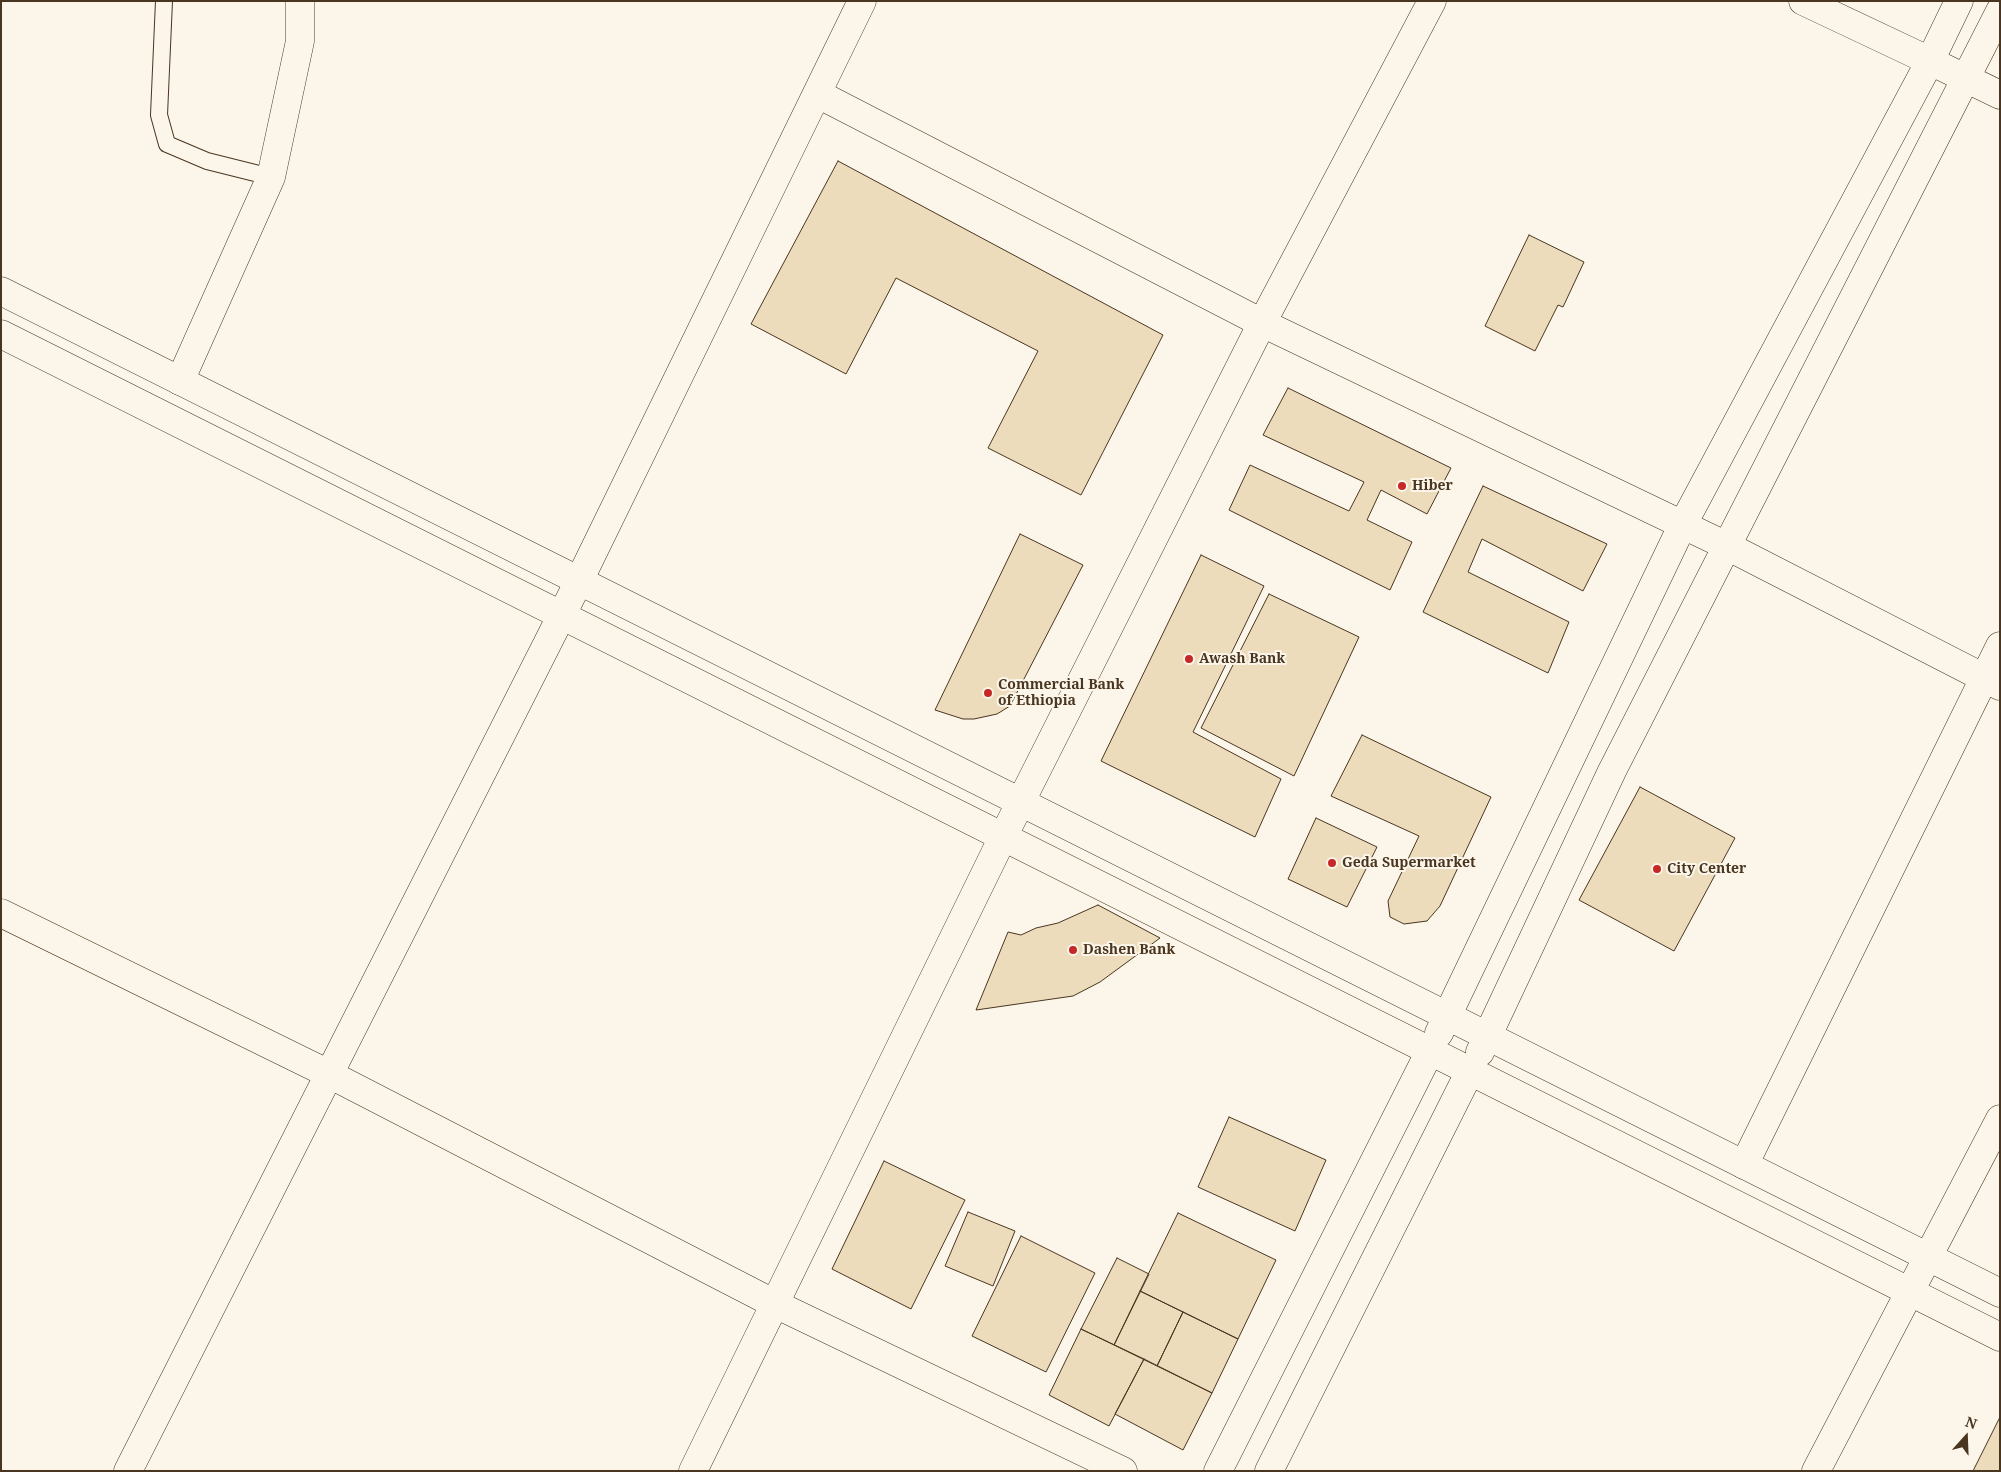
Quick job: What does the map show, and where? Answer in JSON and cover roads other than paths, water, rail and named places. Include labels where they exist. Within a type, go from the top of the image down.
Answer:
[{"type":"street","points":[[180,381],[271,177],[300,41],[300,1]]},
{"type":"street","points":[[128,1471],[579,581],[862,1]]},
{"type":"street","points":[[693,1471],[1020,802],[1262,322],[1432,1]]},
{"type":"street","points":[[1803,1],[2000,95]]},
{"type":"street","points":[[1218,1471],[1430,1051],[1682,526],[1930,61],[1959,1]]},
{"type":"street","points":[[1269,1471],[1488,1037],[1612,771],[2000,11]]},
{"type":"street","points":[[818,94],[1262,322],[1682,526],[1727,546],[1993,682]]},
{"type":"street","points":[[1,291],[2000,1293]]},
{"type":"street","points":[[1,334],[2000,1337]]},
{"type":"street","points":[[1744,1165],[1993,682],[2000,646]]},
{"type":"street","points":[[1,913],[329,1074],[774,1303],[1124,1471]]},
{"type":"street","points":[[1816,1471],[2000,1119]]},
{"type":"lane","points":[[164,1],[159,115],[167,144],[207,161],[271,177]]},
{"type":"place","name":"Hiber","points":[[1402,486]]},
{"type":"place","name":"Awash Bank","points":[[1189,659]]},
{"type":"place","name":"Commercial Bank of Ethiopia","points":[[988,693]]},
{"type":"place","name":"Geda Supermarket","points":[[1332,863]]},
{"type":"place","name":"City Center","points":[[1657,869]]},
{"type":"place","name":"Dashen Bank","points":[[1073,950]]}]
